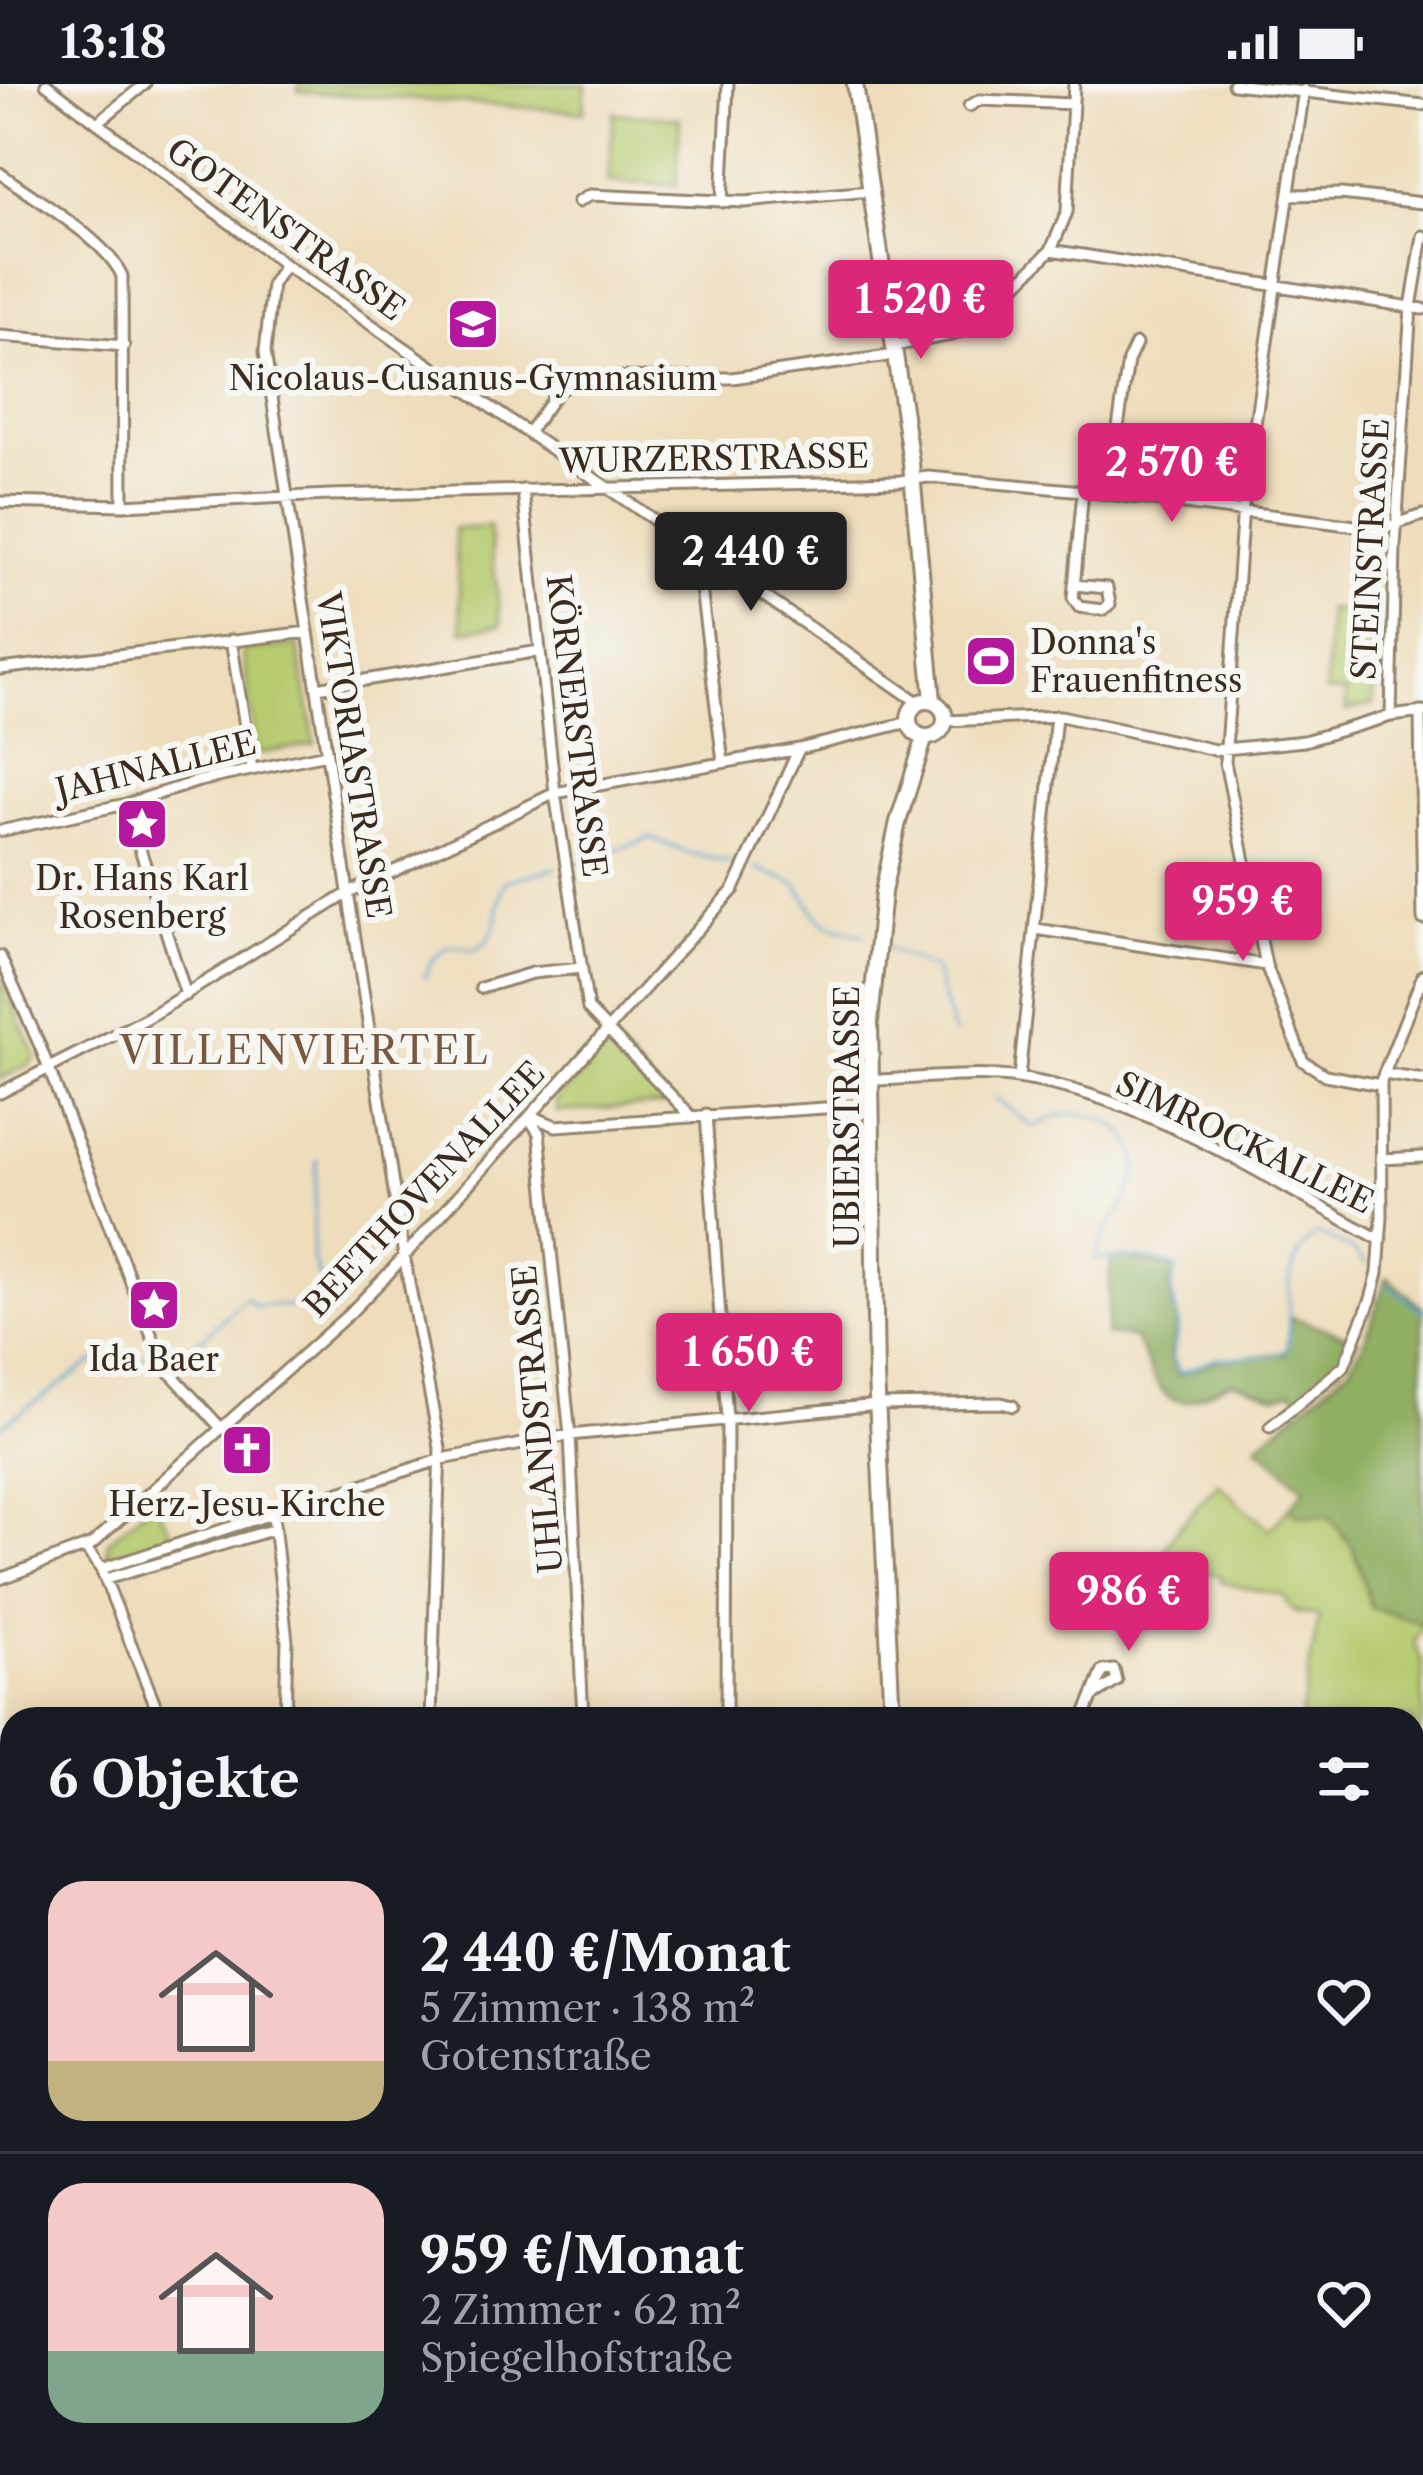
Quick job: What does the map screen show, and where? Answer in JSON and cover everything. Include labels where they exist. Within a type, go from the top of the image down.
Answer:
[{"type":"main road","points":[[855,84],[913,477],[926,702]]},
{"type":"main road","points":[[926,702],[943,709],[946,721],[941,731],[926,737],[909,722],[911,711],[926,702]]},
{"type":"main road","name":"UBIERSTRASSE","points":[[891,1707],[870,1105],[872,976],[898,822],[926,737]]},
{"type":"street","name":"GOTENSTRASSE","points":[[46,84],[284,266],[926,702]]},
{"type":"street","points":[[98,123],[145,84]]},
{"type":"street","points":[[722,202],[728,84]]},
{"type":"street","points":[[528,433],[558,391],[583,377],[718,380],[894,350],[976,325],[1053,251],[1067,212],[1074,84]]},
{"type":"street","points":[[1233,84],[1423,105]]},
{"type":"street","points":[[1406,101],[1407,84]]},
{"type":"street","points":[[1304,90],[1243,512],[1226,750],[1266,965],[1308,1068],[1324,1075],[1423,1080]]},
{"type":"street","points":[[969,106],[980,100],[1073,104]]},
{"type":"street","points":[[0,173],[117,264],[124,287],[123,505]]},
{"type":"street","points":[[578,202],[590,195],[722,202],[871,191]]},
{"type":"street","points":[[1289,196],[1341,194],[1423,203]]},
{"type":"street","name":"STEINSTRASSE","points":[[1390,716],[1406,386],[1423,236]]},
{"type":"street","points":[[1053,251],[1417,308]]},
{"type":"street","name":"VIKTORIASTRASSE","points":[[284,266],[272,284],[265,352],[404,1256],[442,1459],[432,1707]]},
{"type":"street","points":[[0,336],[124,346]]},
{"type":"street","points":[[1108,494],[1128,361],[1136,344]]},
{"type":"street","name":"STEINSTRASSE","points":[[1406,386],[1423,387]]},
{"type":"street","name":"WURZERSTRASSE","points":[[0,502],[123,505],[913,477],[1083,491],[1378,530],[1423,514]]},
{"type":"street","name":"KÖRNERSTRASSE","points":[[523,490],[555,793],[588,1009],[690,1115]]},
{"type":"street","points":[[1074,585],[1083,491]]},
{"type":"street","points":[[696,548],[723,762]]},
{"type":"street","points":[[0,669],[308,632]]},
{"type":"street","points":[[231,640],[252,770]]},
{"type":"street","points":[[317,688],[539,651]]},
{"type":"street","points":[[946,721],[1056,716],[1196,749],[1226,750],[1304,741],[1390,716],[1422,712],[1423,920]]},
{"type":"street","points":[[1019,1078],[1056,716]]},
{"type":"street","points":[[0,1093],[186,994],[347,894],[555,793],[799,749],[909,722]]},
{"type":"street","name":"BEETHOVENALLEE","points":[[0,1579],[85,1547],[349,1314],[739,883],[799,749]]},
{"type":"street","name":"JAHNALLEE","points":[[0,831],[326,754]]},
{"type":"street","points":[[126,804],[186,994]]},
{"type":"street","points":[[1036,929],[1266,965]]},
{"type":"street","points":[[0,956],[49,1069],[163,1365],[221,1428]]},
{"type":"street","points":[[481,988],[532,974],[581,968]]},
{"type":"street","points":[[1270,1427],[1348,1360],[1374,1291],[1381,1240],[1383,1079],[1423,975]]},
{"type":"street","name":"SIMROCKALLEE","points":[[870,1080],[1019,1078],[1064,1088],[1147,1118],[1381,1240]]},
{"type":"street","points":[[530,1117],[549,1126],[870,1105]]},
{"type":"street","points":[[706,1114],[727,1418],[726,1707]]},
{"type":"street","name":"UHLANDSTRASSE","points":[[530,1117],[539,1133],[571,1435],[582,1707]]},
{"type":"street","points":[[539,1133],[549,1126]]},
{"type":"street","points":[[1381,1160],[1423,1157]]},
{"type":"street","points":[[104,1574],[190,1540],[442,1459],[571,1435],[878,1405],[1013,1406]]},
{"type":"street","points":[[273,1515],[287,1641],[285,1707]]},
{"type":"street","points":[[104,1574],[195,1554],[274,1529]]},
{"type":"street","points":[[190,1540],[195,1554]]},
{"type":"street","points":[[85,1547],[104,1574],[156,1707]]},
{"type":"street","points":[[1088,1707],[1092,1697]]},
{"type":"green space","points":[[299,84],[586,84],[584,112],[298,91]]},
{"type":"green space","points":[[614,113],[680,118],[677,185],[608,182]]},
{"type":"green space","points":[[489,527],[501,625],[462,631],[454,529]]},
{"type":"green space","points":[[1328,609],[1375,615],[1375,631],[1365,641],[1375,642],[1373,704],[1346,711],[1346,693],[1326,692]]},
{"type":"green space","points":[[298,645],[315,744],[256,754],[243,651]]},
{"type":"green space","points":[[0,977],[36,1056],[0,1079]]},
{"type":"green space","points":[[613,1042],[668,1104],[557,1112],[556,1101]]},
{"type":"green space","points":[[1125,1257],[1176,1269],[1169,1287],[1177,1324],[1170,1358],[1179,1375],[1216,1360],[1286,1353],[1291,1317],[1357,1339],[1345,1362],[1299,1399],[1292,1391],[1276,1396],[1232,1381],[1193,1399],[1176,1400],[1159,1387],[1133,1337],[1106,1335],[1111,1260]]},
{"type":"green space","points":[[1387,1277],[1423,1308],[1423,1624],[1371,1607],[1353,1547],[1329,1517],[1298,1515],[1290,1507],[1305,1489],[1257,1445],[1350,1367]]},
{"type":"green space","points":[[1218,1483],[1269,1530],[1290,1507],[1298,1515],[1329,1516],[1353,1547],[1371,1607],[1423,1624],[1414,1643],[1423,1662],[1423,1707],[1302,1707],[1319,1616],[1293,1611],[1282,1595],[1222,1583],[1220,1575],[1158,1563],[1177,1529]]},
{"type":"green space","points":[[154,1501],[175,1539],[116,1557],[107,1553],[108,1542]]},
{"type":"waterway","points":[[579,862],[651,838],[688,853],[738,864]]},
{"type":"waterway","points":[[425,977],[432,960],[450,946],[475,950],[484,944],[494,928],[505,881],[556,868]]},
{"type":"waterway","points":[[757,869],[797,884],[828,925],[864,935]]},
{"type":"waterway","points":[[885,947],[934,969],[954,1035]]},
{"type":"waterway","points":[[995,1098],[1031,1126],[1066,1114],[1102,1119],[1120,1130],[1133,1147],[1134,1181],[1097,1259],[1147,1259],[1177,1268],[1171,1289],[1179,1325],[1172,1358],[1180,1373],[1216,1358],[1273,1356],[1288,1349],[1292,1272],[1317,1234],[1351,1249],[1367,1264]]},
{"type":"waterway","points":[[317,1160],[312,1257],[321,1282]]},
{"type":"waterway","points":[[1386,1284],[1423,1311]]},
{"type":"waterway","points":[[170,1353],[198,1343],[245,1298],[257,1307],[299,1306],[322,1294]]},
{"type":"waterway","points":[[0,1427],[92,1362],[151,1357]]},
{"type":"place","name":"Nicolaus-Cusanus-Gymnasium","points":[[473,324]]},
{"type":"place","name":"Donna's Frauenfitness","points":[[991,661]]},
{"type":"place","name":"Dr. Hans Karl Rosenberg","points":[[142,824]]},
{"type":"place","name":"Ida Baer","points":[[154,1305]]},
{"type":"place","name":"Herz-Jesu-Kirche","points":[[247,1450]]},
{"type":"district","name":"VILLENVIERTEL","points":[[305,1050]]}]
